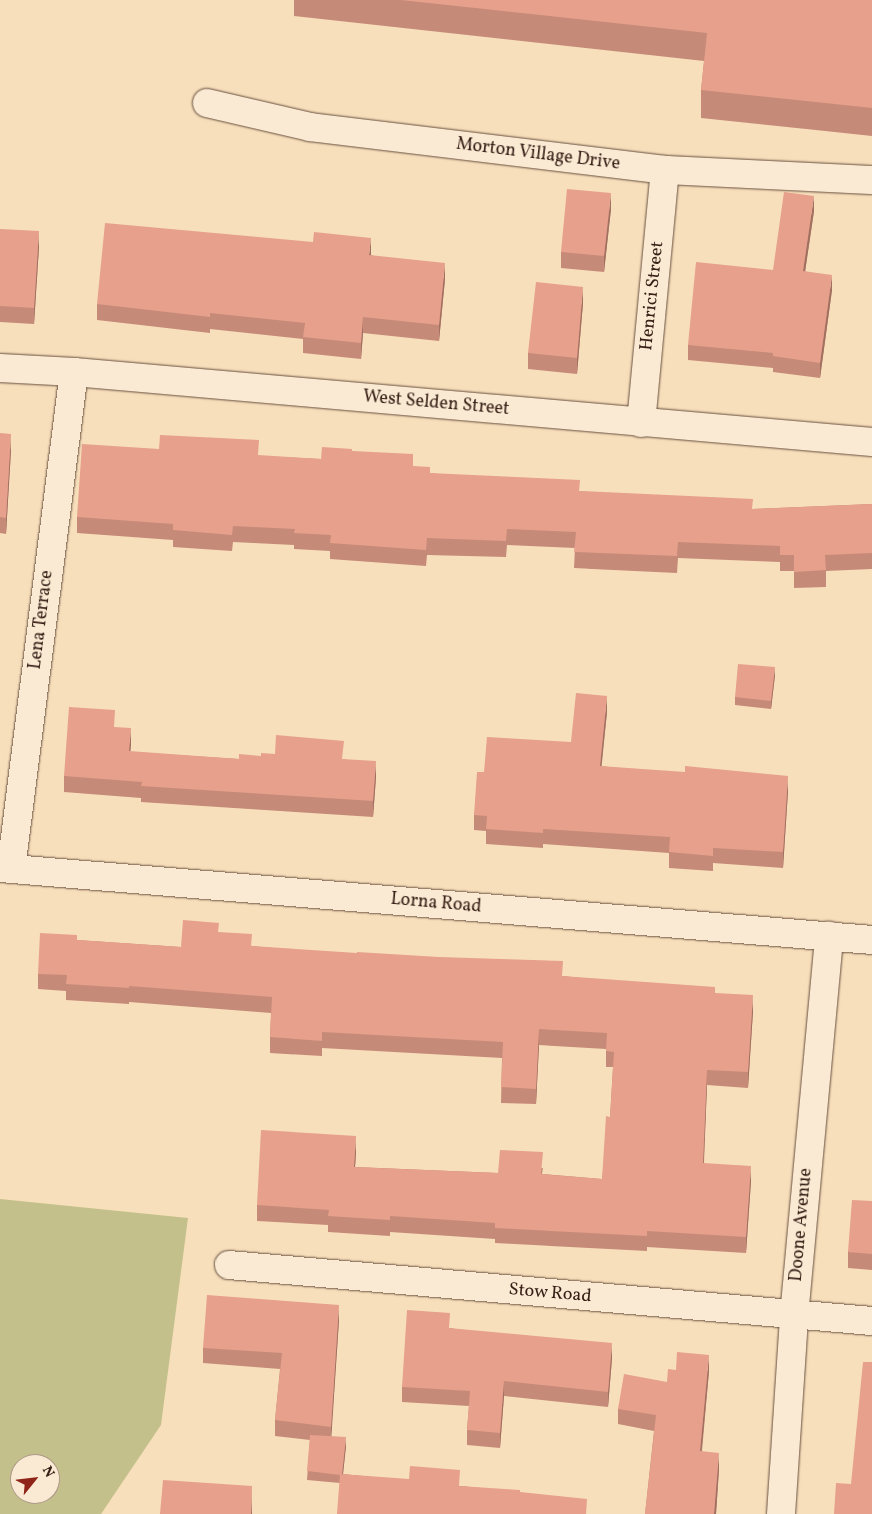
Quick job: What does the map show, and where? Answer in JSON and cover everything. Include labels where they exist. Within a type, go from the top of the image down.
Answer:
[{"type":"street","name":"Morton Village Drive","points":[[207,103],[310,127],[665,170],[872,180]]},
{"type":"street","name":"Henrici Street","points":[[641,422],[665,170]]},
{"type":"street","name":"West Selden Street","points":[[0,368],[74,372],[872,442]]},
{"type":"street","name":"Lena Terrace","points":[[6,868],[74,372]]},
{"type":"street","name":"Lorna Road","points":[[6,868],[872,940]]},
{"type":"street","name":"Doone Avenue","points":[[781,1514],[794,1316],[829,936]]},
{"type":"street","name":"Stow Road","points":[[228,1265],[794,1316],[872,1321]]},
{"type":"shaded area","points":[[0,1199],[188,1218],[161,1425],[101,1514],[0,1514]]},
{"type":"building","points":[[401,0],[872,0],[872,108],[701,90],[707,33]]},
{"type":"building","points":[[567,189],[611,193],[604,256],[561,252]]},
{"type":"building","points":[[784,192],[814,196],[803,271],[832,275],[820,363],[773,356],[773,353],[688,345],[696,262],[773,270]]},
{"type":"building","points":[[105,223],[313,242],[314,232],[371,238],[369,255],[445,263],[439,325],[363,317],[361,343],[303,337],[305,323],[210,313],[210,317],[97,304]]},
{"type":"building","points":[[0,229],[39,231],[34,308],[0,306]]},
{"type":"building","points":[[536,282],[583,287],[577,358],[528,353]]},
{"type":"building","points":[[0,433],[11,434],[6,518],[0,517]]},
{"type":"building","points":[[160,435],[259,440],[258,455],[321,459],[322,447],[352,449],[352,451],[413,454],[413,466],[430,467],[430,473],[580,480],[579,491],[753,499],[752,509],[872,504],[872,553],[825,555],[826,570],[794,572],[794,555],[780,555],[780,546],[678,542],[677,556],[574,552],[576,532],[507,529],[506,541],[427,538],[426,550],[330,543],[331,535],[294,533],[295,529],[233,526],[232,535],[173,530],[173,524],[77,517],[82,444],[159,449]]},
{"type":"building","points":[[738,664],[775,667],[771,701],[735,697]]},
{"type":"building","points":[[576,693],[607,696],[600,766],[685,772],[685,766],[788,776],[783,852],[713,848],[713,856],[669,852],[670,837],[543,829],[543,833],[486,829],[487,816],[474,815],[477,772],[484,772],[487,737],[571,742]]},
{"type":"building","points":[[69,707],[115,710],[114,727],[131,728],[129,751],[239,759],[239,754],[261,756],[261,753],[275,754],[276,735],[344,741],[342,759],[376,761],[373,801],[141,786],[142,782],[64,776]]},
{"type":"building","points":[[183,920],[219,923],[218,932],[252,934],[251,946],[439,957],[563,961],[562,976],[715,987],[715,993],[753,995],[748,1072],[707,1070],[703,1163],[751,1166],[746,1237],[647,1231],[647,1236],[495,1228],[495,1223],[390,1216],[390,1220],[328,1216],[329,1210],[257,1205],[261,1130],[356,1136],[354,1167],[498,1173],[500,1150],[543,1152],[541,1174],[602,1179],[606,1116],[610,1117],[614,1052],[606,1051],[607,1033],[539,1029],[536,1089],[501,1087],[503,1042],[322,1032],[322,1041],[270,1037],[272,997],[129,986],[129,988],[66,984],[67,975],[38,974],[40,933],[77,935],[77,940],[181,947]]},
{"type":"building","points":[[852,1200],[872,1201],[872,1254],[848,1252]]},
{"type":"building","points":[[207,1295],[339,1305],[331,1427],[275,1420],[282,1353],[203,1348]]},
{"type":"building","points":[[407,1310],[450,1313],[449,1328],[612,1343],[608,1392],[504,1381],[500,1433],[467,1430],[470,1391],[402,1387]]},
{"type":"building","points":[[677,1352],[709,1355],[700,1451],[719,1453],[714,1514],[645,1514],[656,1415],[618,1409],[624,1374],[667,1382],[668,1369],[676,1370]]},
{"type":"building","points":[[863,1362],[872,1362],[872,1514],[834,1514],[836,1483],[851,1484]]},
{"type":"building","points":[[310,1435],[346,1437],[342,1474],[307,1471]]},
{"type":"building","points":[[410,1466],[460,1470],[459,1486],[520,1490],[520,1492],[587,1499],[586,1514],[337,1514],[340,1474],[409,1479]]},
{"type":"building","points":[[163,1480],[252,1486],[251,1514],[160,1514]]}]
